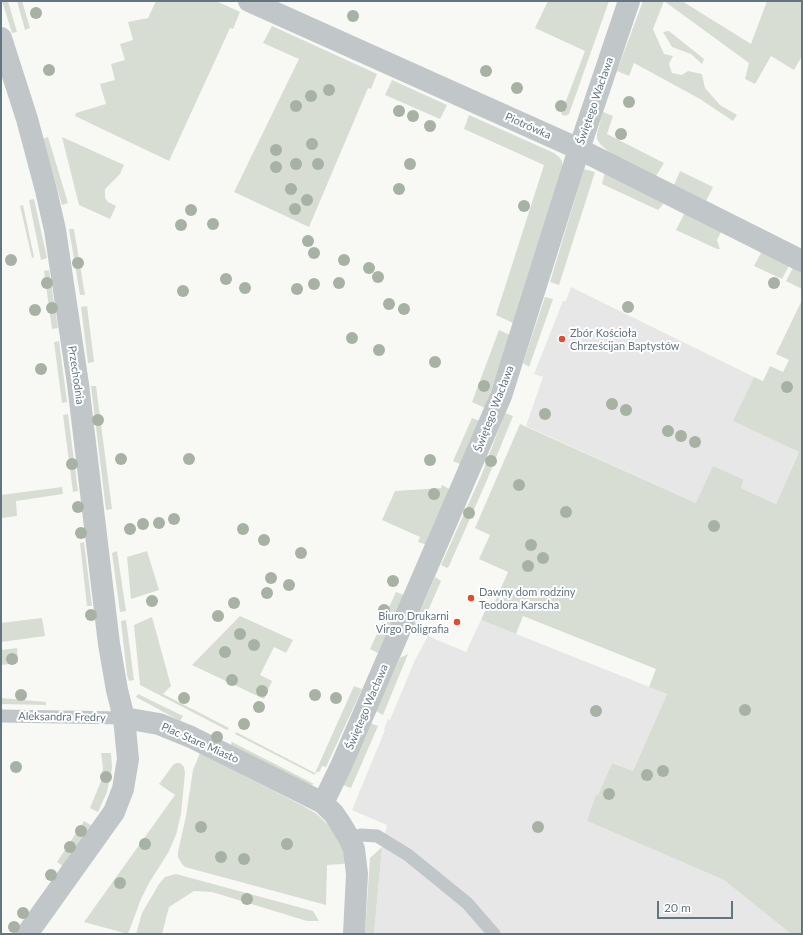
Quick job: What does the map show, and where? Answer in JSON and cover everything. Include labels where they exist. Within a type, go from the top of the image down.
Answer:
[{"type":"street","name":"Piotrówka","points":[[249,1],[579,149],[802,261]]},
{"type":"street","name":"Świętego Wacława","points":[[323,803],[344,759],[501,396],[579,149],[629,1]]},
{"type":"street","name":"Przechodnia","points":[[1,38],[46,190],[55,230],[78,384],[109,644],[117,690],[124,718]]},
{"type":"street","name":"Plac Stare Miasto","points":[[124,718],[159,724],[191,737],[323,803],[334,814],[354,849],[356,860],[354,934]]},
{"type":"street","points":[[27,934],[114,812],[119,801],[128,759],[124,718]]},
{"type":"lane","name":"Aleksandra Fredry","points":[[1,716],[124,718]]},
{"type":"lane","points":[[349,838],[361,835],[377,836],[408,855],[467,903],[494,934]]},
{"type":"shaded area","points":[[2,1],[8,1],[17,32],[12,33]]},
{"type":"shaded area","points":[[17,1],[22,1],[30,28],[25,30]]},
{"type":"shaded area","points":[[156,1],[216,1],[240,12],[233,29],[230,28],[169,161],[75,116],[76,113],[106,104],[100,84],[115,80],[111,64],[125,60],[120,44],[133,40],[128,22],[148,18]]},
{"type":"shaded area","points":[[548,1],[609,1],[569,114],[565,116],[561,114],[585,51],[535,28]]},
{"type":"shaded area","points":[[643,1],[664,1],[653,29],[664,54],[673,56],[669,64],[672,73],[682,75],[688,71],[702,74],[705,88],[720,105],[737,115],[733,121],[700,99],[634,63],[629,76],[617,71]]},
{"type":"shaded area","points":[[664,1],[682,1],[751,44],[767,1],[802,1],[802,56],[794,70],[771,56],[755,84],[745,79],[749,63]]},
{"type":"shaded area","points":[[272,26],[377,74],[371,89],[368,88],[309,227],[234,192],[299,59],[263,43]]},
{"type":"shaded area","points":[[669,31],[704,59],[702,64],[691,54],[672,47],[663,32]]},
{"type":"shaded area","points":[[392,80],[447,105],[440,119],[385,95]]},
{"type":"shaded area","points":[[603,112],[613,116],[607,134],[664,163],[656,176],[610,153],[600,144],[597,139],[597,133]]},
{"type":"shaded area","points":[[469,115],[554,153],[562,161],[563,167],[515,324],[496,315],[544,165],[464,129]]},
{"type":"shaded area","points":[[48,137],[68,203],[62,205],[43,139]]},
{"type":"shaded area","points":[[62,137],[124,165],[120,174],[105,189],[105,198],[108,202],[116,206],[110,219],[79,205]]},
{"type":"shaded area","points":[[584,169],[595,172],[559,285],[550,282]]},
{"type":"shaded area","points":[[680,171],[713,187],[706,201],[674,185]]},
{"type":"shaded area","points":[[605,172],[665,202],[658,210],[602,184]]},
{"type":"shaded area","points":[[34,199],[47,258],[41,260],[29,200]]},
{"type":"shaded area","points":[[23,205],[34,257],[32,258],[20,206]]},
{"type":"shaded area","points":[[685,212],[722,230],[717,240],[720,249],[676,230]]},
{"type":"shaded area","points":[[69,229],[74,229],[85,295],[80,295]]},
{"type":"shaded area","points":[[762,251],[790,264],[782,279],[754,266]]},
{"type":"shaded area","points":[[794,266],[802,270],[802,289],[786,281]]},
{"type":"shaded area","points":[[49,270],[58,328],[52,329],[44,271]]},
{"type":"shaded area","points":[[571,287],[754,377],[734,421],[799,452],[776,504],[741,488],[744,481],[696,503],[526,426],[543,377],[534,374],[563,301],[566,301]]},
{"type":"shaded area","points":[[545,297],[553,299],[529,367],[523,363]]},
{"type":"shaded area","points":[[802,300],[802,934],[791,934],[724,880],[587,821],[596,794],[598,795],[612,763],[633,771],[667,694],[649,687],[656,669],[523,616],[516,634],[481,620],[487,606],[492,608],[508,572],[479,559],[490,535],[475,528],[520,424],[696,503],[713,466],[744,480],[741,488],[776,504],[799,452],[733,421],[754,377],[763,381],[770,366],[783,372],[789,360],[776,354]]},
{"type":"shaded area","points":[[87,306],[94,362],[88,363],[81,307]]},
{"type":"shaded area","points":[[499,330],[510,335],[485,408],[472,402]]},
{"type":"shaded area","points":[[59,341],[67,402],[62,403],[54,342]]},
{"type":"shaded area","points":[[91,386],[96,386],[112,509],[106,510]]},
{"type":"shaded area","points":[[505,413],[513,416],[487,480],[447,568],[441,565],[481,476]]},
{"type":"shaded area","points":[[68,414],[78,491],[73,492],[63,415]]},
{"type":"shaded area","points":[[472,418],[480,421],[462,465],[453,461]]},
{"type":"shaded area","points":[[442,485],[451,490],[427,545],[418,542],[420,537],[382,520],[395,491],[441,488]]},
{"type":"shaded area","points":[[62,487],[63,494],[16,501],[17,516],[1,518],[1,495]]},
{"type":"shaded area","points":[[84,542],[92,606],[87,606],[80,543]]},
{"type":"shaded area","points":[[117,551],[126,611],[120,612],[112,553]]},
{"type":"shaded area","points":[[147,551],[159,590],[131,599],[127,557]]},
{"type":"shaded area","points":[[435,577],[441,581],[417,636],[413,631],[413,627]]},
{"type":"shaded area","points":[[396,592],[404,595],[378,653],[370,649]]},
{"type":"shaded area","points":[[240,616],[293,640],[286,653],[274,647],[260,675],[272,681],[264,699],[192,665]]},
{"type":"shaded area","points":[[152,617],[171,686],[163,694],[229,728],[227,730],[140,685],[134,625]]},
{"type":"shaded area","points":[[42,618],[45,636],[1,642],[1,623]]},
{"type":"shaded area","points":[[126,620],[134,680],[129,681],[121,621]]},
{"type":"shaded area","points":[[481,620],[667,694],[633,771],[612,763],[598,795],[596,794],[587,821],[724,880],[791,934],[374,934],[382,847],[387,825],[352,810],[385,730],[384,729],[388,719],[390,720],[415,660],[428,636],[466,652]]},
{"type":"shaded area","points":[[17,648],[18,663],[1,665],[1,650]]},
{"type":"shaded area","points":[[408,654],[383,715],[376,711],[400,658]]},
{"type":"shaded area","points":[[354,686],[362,689],[326,767],[322,766],[320,771],[315,773]]},
{"type":"shaded area","points":[[138,694],[183,716],[180,721],[136,697]]},
{"type":"shaded area","points":[[1,698],[46,702],[46,705],[1,704]]},
{"type":"shaded area","points":[[370,723],[378,726],[351,788],[343,785]]},
{"type":"shaded area","points":[[236,732],[315,773],[315,775],[235,734]]},
{"type":"shaded area","points":[[232,742],[314,784],[311,785],[230,747]]},
{"type":"shaded area","points":[[101,753],[111,753],[112,768],[107,792],[98,812],[90,808],[101,781],[103,768]]},
{"type":"shaded area","points":[[200,753],[317,814],[336,833],[342,843],[346,863],[327,865],[326,905],[185,867],[182,864],[178,857],[178,852],[186,816],[193,770]]},
{"type":"shaded area","points":[[176,763],[180,763],[184,767],[185,773],[181,814],[176,835],[168,853],[141,899],[128,934],[84,922],[175,795],[159,784]]},
{"type":"shaded area","points":[[84,821],[91,825],[63,866],[57,862]]},
{"type":"shaded area","points":[[382,847],[374,934],[365,934],[370,858]]},
{"type":"shaded area","points":[[176,874],[313,911],[319,921],[307,921],[212,892],[194,891],[169,907],[162,934],[136,934],[142,913],[159,884],[165,877]]},
{"type":"place","name":"Zbór Kościoła Chrześcijan Baptystów","points":[[562,339]]},
{"type":"place","name":"Dawny dom rodziny Teodora Karscha","points":[[471,598]]},
{"type":"place","name":"Biuro Drukarni Virgo Poligrafia","points":[[457,622]]}]
